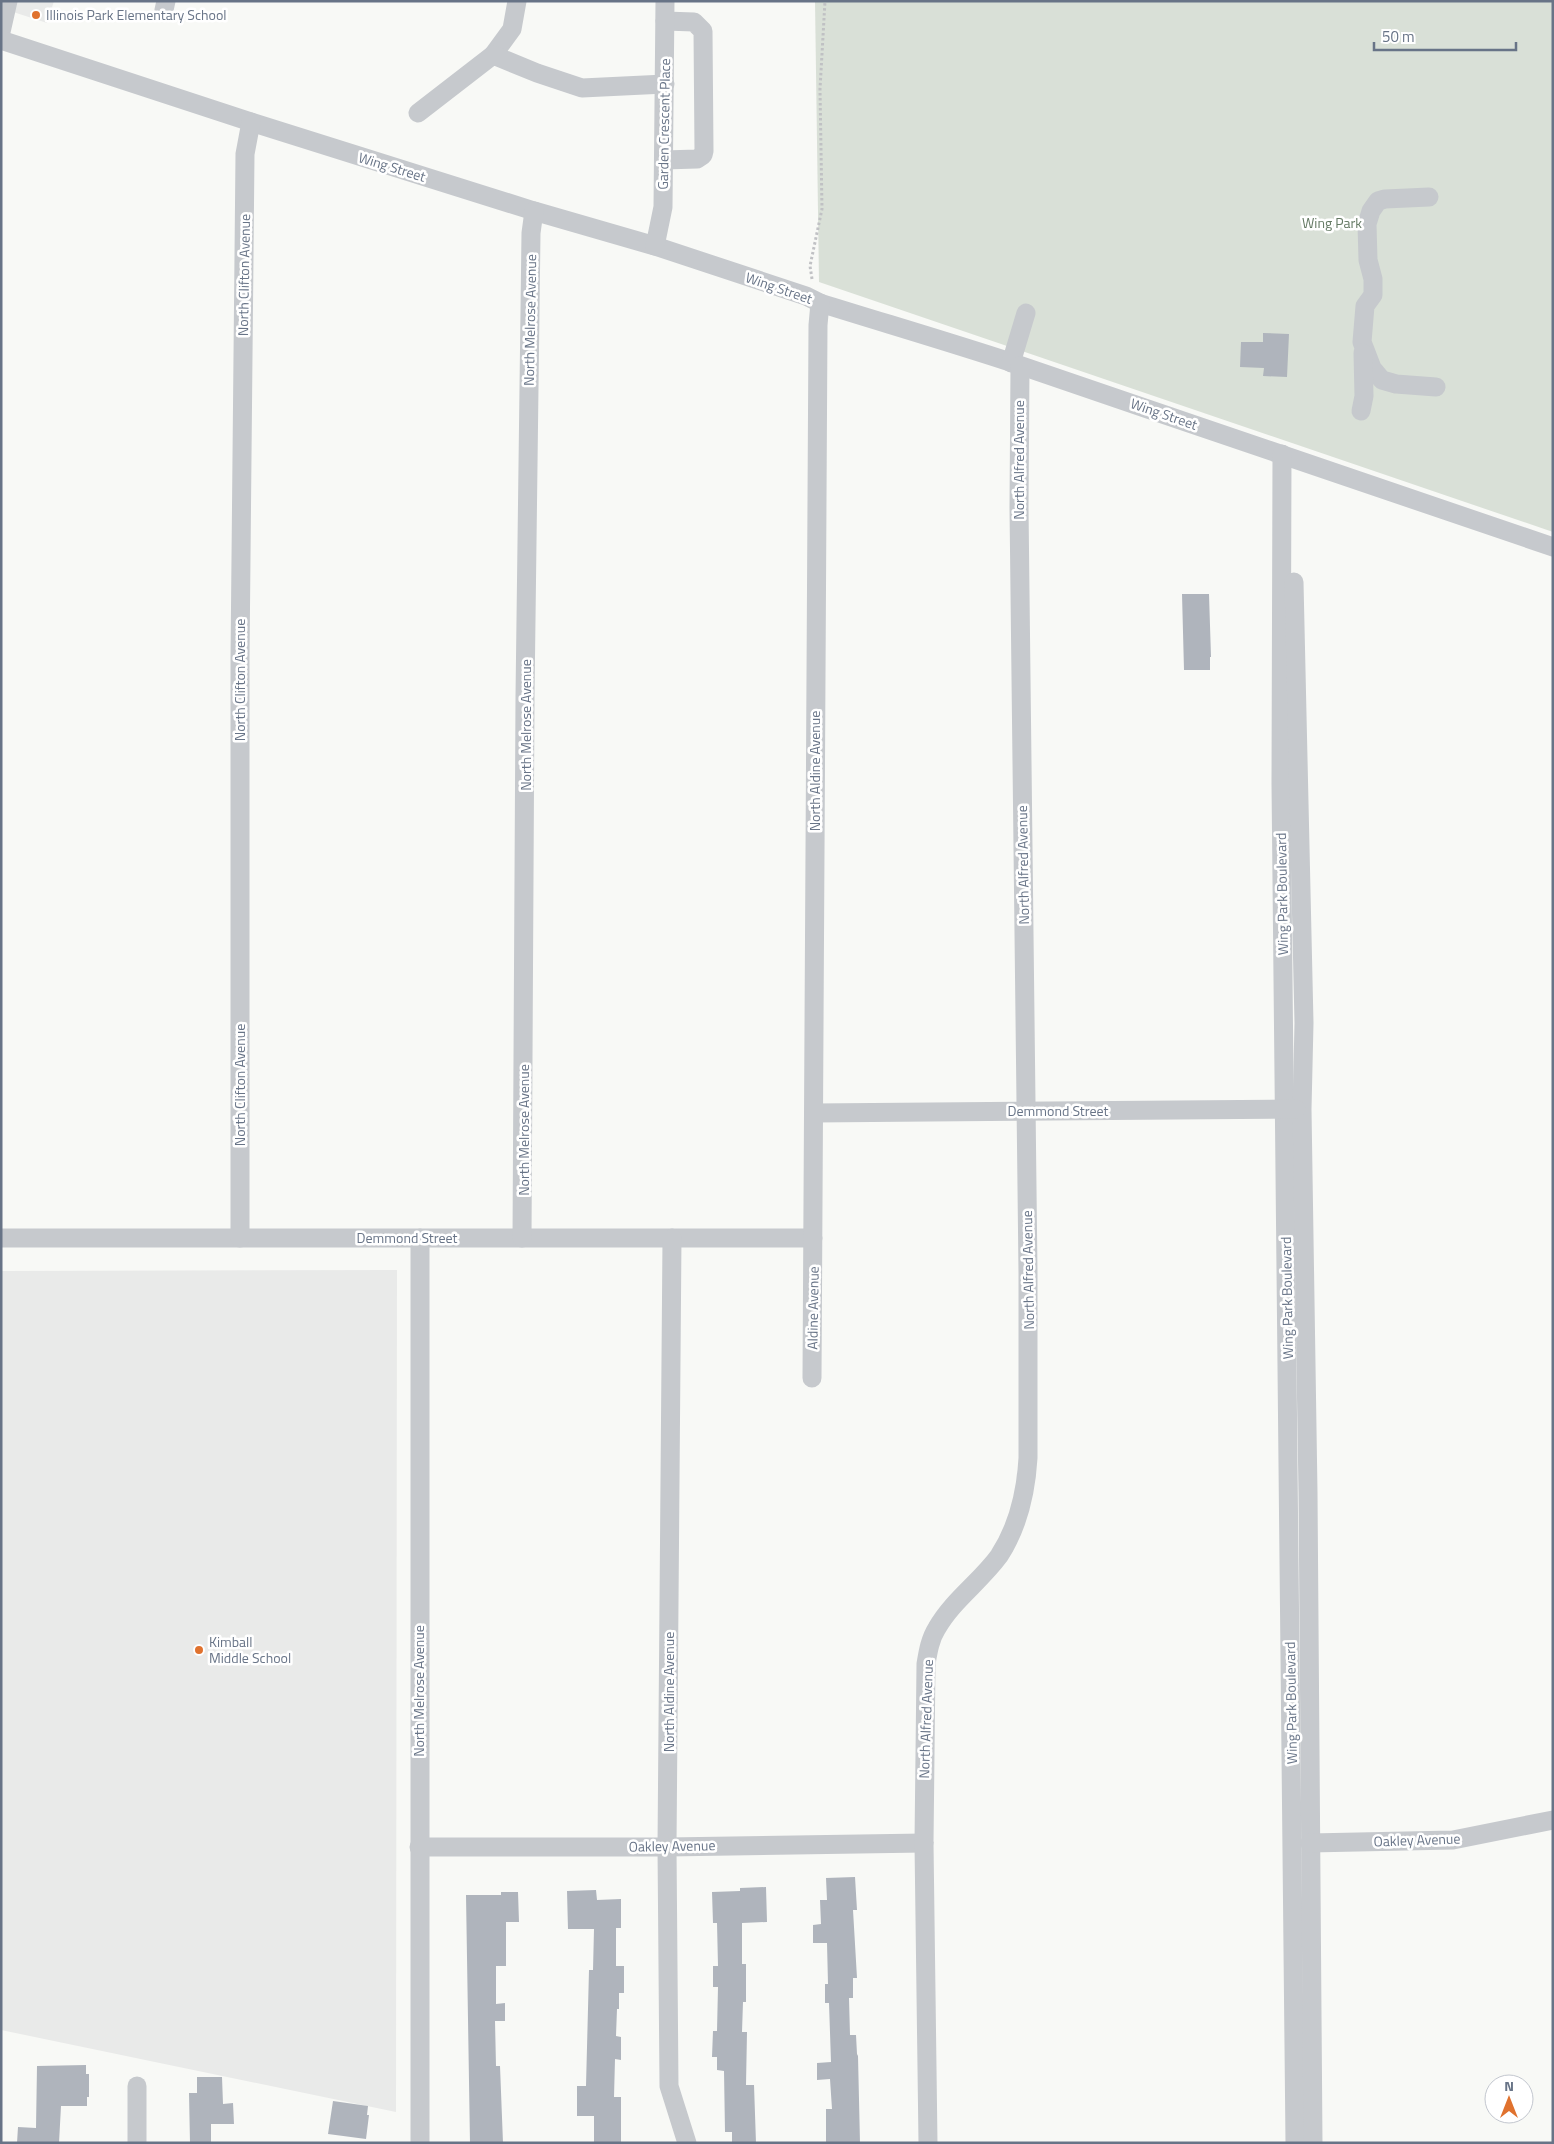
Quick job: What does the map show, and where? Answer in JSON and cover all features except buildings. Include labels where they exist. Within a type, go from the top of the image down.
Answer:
[{"type":"street","points":[[1,32],[8,1]]},
{"type":"street","points":[[418,113],[493,55],[512,29],[517,1]]},
{"type":"street","name":"Garden Crescent Place","points":[[655,246],[663,207],[665,1]]},
{"type":"street","points":[[664,160],[697,159],[703,155],[704,151],[703,31],[694,22],[665,21]]},
{"type":"street","name":"Wing Street","points":[[1,40],[534,212],[655,246],[806,296],[820,303],[1016,364],[1553,547]]},
{"type":"street","points":[[493,55],[536,74],[582,88],[665,84]]},
{"type":"street","name":"North Clifton Avenue","points":[[240,1238],[240,630],[245,154],[251,122]]},
{"type":"street","points":[[1361,411],[1364,388],[1362,342],[1365,306],[1373,295],[1373,279],[1368,260],[1367,224],[1378,201],[1385,198],[1429,197]]},
{"type":"street","name":"North Melrose Avenue","points":[[522,1238],[525,697],[531,233],[534,212]]},
{"type":"street","name":"North Aldine Avenue","points":[[813,1238],[816,582],[818,325],[820,303]]},
{"type":"street","name":"North Alfred Avenue","points":[[928,2143],[924,1843],[926,1664],[930,1643],[945,1615],[999,1556],[1010,1536],[1022,1505],[1027,1482],[1028,1273],[1016,364],[1026,313]]},
{"type":"street","points":[[1362,342],[1372,368],[1382,380],[1396,384],[1436,387]]},
{"type":"street","points":[[1364,388],[1382,380]]},
{"type":"street","name":"Wing Park Boulevard","points":[[1287,456],[1304,1014],[1293,1109],[1295,2143]]},
{"type":"street","name":"Demmond Street","points":[[814,1113],[1293,1109]]},
{"type":"street","name":"Wing Park Boulevard","points":[[1293,1109],[1309,1521],[1313,2143]]},
{"type":"street","name":"Demmond Street","points":[[1,1238],[813,1238]]},
{"type":"street","name":"North Melrose Avenue","points":[[420,1238],[420,2143]]},
{"type":"street","name":"North Aldine Avenue","points":[[672,1238],[667,1847],[669,2086],[687,2143]]},
{"type":"street","name":"Aldine Avenue","points":[[812,1378],[813,1238]]},
{"type":"street","name":"Oakley Avenue","points":[[1310,1843],[1453,1840],[1553,1820]]},
{"type":"street","name":"Oakley Avenue","points":[[419,1847],[667,1847],[924,1843]]},
{"type":"street","points":[[137,2086],[137,2143]]},
{"type":"path","points":[[820,303],[810,272],[822,209],[820,89],[825,1]]},
{"type":"shaded area","name":"Illinois Park Elementary School","points":[[1,1],[54,1],[47,23],[1,8]]},
{"type":"shaded area","name":"Kimball Middle School","points":[[397,1270],[396,2112],[1,2030],[1,1271]]},
{"type":"green space","name":"Wing Park","points":[[815,1],[1553,1],[1553,532],[819,282]]},
{"type":"place","name":"Illinois Park Elementary School","points":[[36,15]]},
{"type":"place","name":"Kimball Middle School","points":[[199,1650]]}]
